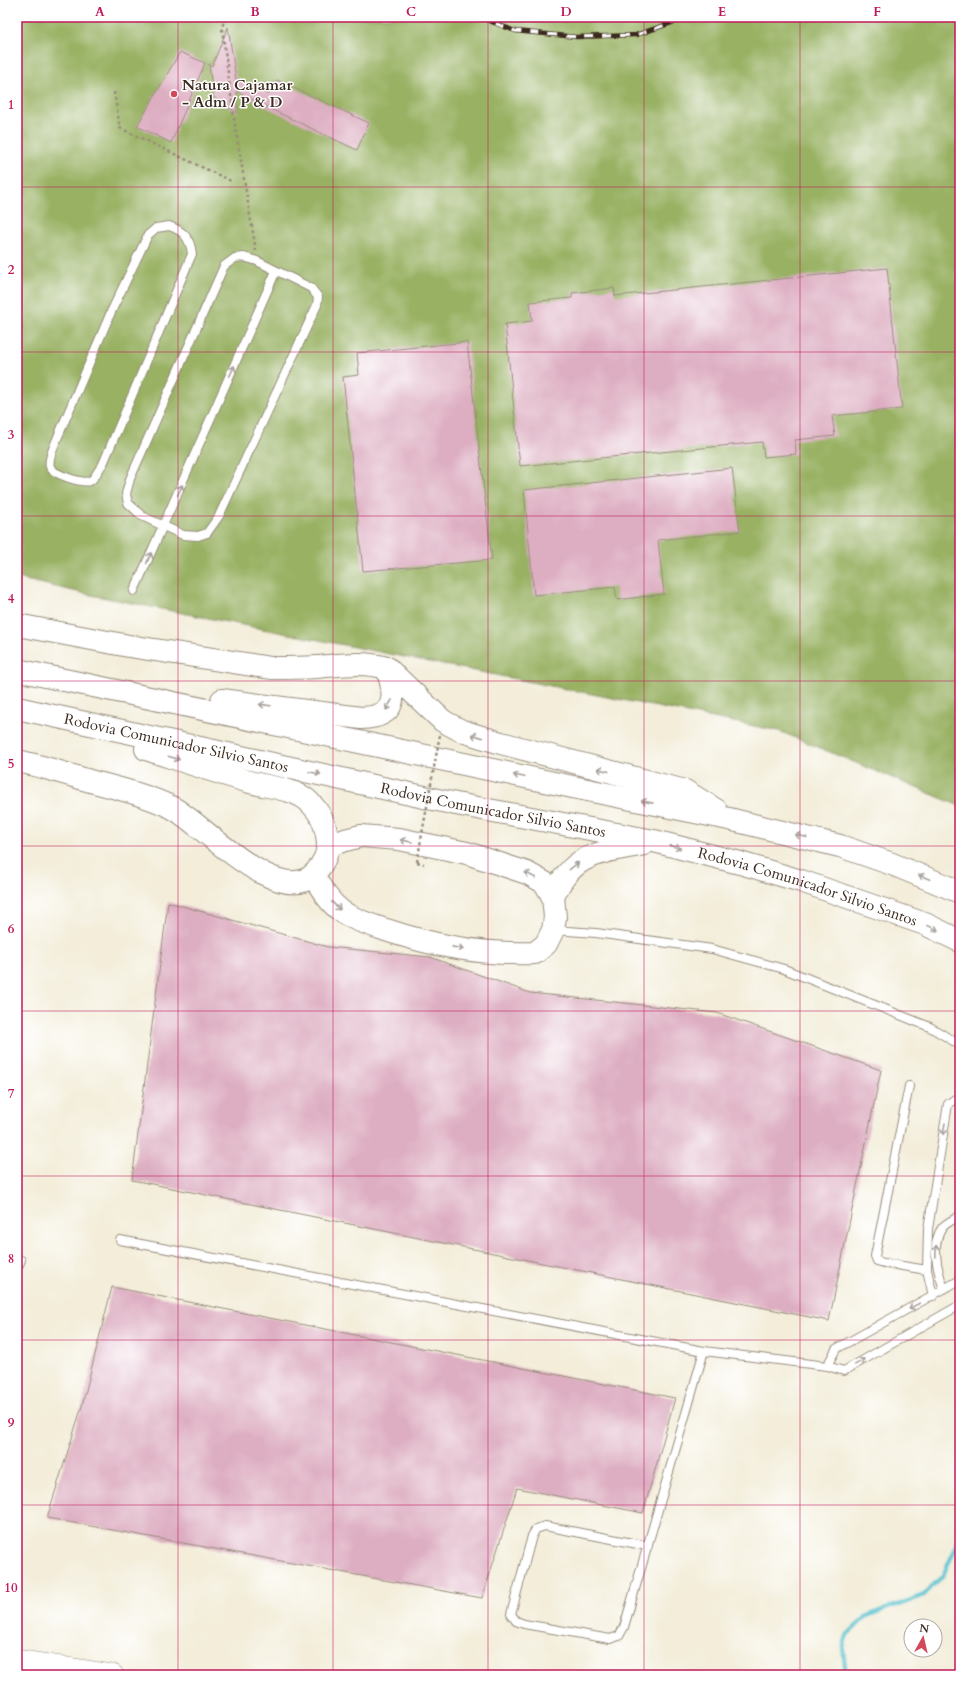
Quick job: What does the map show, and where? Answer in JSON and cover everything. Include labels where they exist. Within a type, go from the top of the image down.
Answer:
[{"type":"highway","points":[[17,625],[129,646],[271,668],[368,663],[387,668],[443,721],[462,732],[685,791],[729,819]]},
{"type":"highway","points":[[146,697],[229,701],[361,718],[373,718],[381,715],[389,708],[392,700],[392,686],[387,668]]},
{"type":"highway","points":[[17,670],[729,819],[840,846],[892,864],[960,892]]},
{"type":"highway","points":[[17,708],[250,782],[295,794],[305,799],[319,812],[326,827],[328,846],[323,862],[313,875],[304,881],[289,882],[275,879],[246,864],[173,808],[129,792],[17,761]]},
{"type":"highway","name":"Rodovia Comunicador Silvio Santos","points":[[17,708],[456,804],[654,842],[740,863],[800,881],[925,924],[960,941]]},
{"type":"highway","points":[[313,875],[326,896],[342,911],[369,924],[407,937],[463,949],[508,954],[535,953],[546,944],[554,930],[555,917],[553,898],[545,883],[527,873],[467,853],[399,839],[362,836],[328,846]]},
{"type":"highway","points":[[553,898],[566,873],[576,864],[587,858],[606,852],[654,842]]},
{"type":"main road","points":[[17,1660],[113,1675]]},
{"type":"lane","points":[[169,226],[179,229],[189,239],[192,254],[102,464],[92,480],[89,482],[78,481],[54,472],[50,469],[49,462],[54,446],[111,312],[148,235],[156,228],[169,226]]},
{"type":"lane","points":[[244,257],[276,271],[311,288],[318,297],[317,305],[219,516],[207,533],[198,536],[183,535],[142,516],[128,503],[126,494],[130,479],[224,266],[235,258],[244,257]]},
{"type":"lane","points":[[134,591],[276,271]]},
{"type":"lane","points":[[554,930],[596,932],[712,950],[784,969],[930,1027],[960,1045]]},
{"type":"lane","points":[[909,1086],[875,1256],[877,1261],[884,1263],[927,1270]]},
{"type":"lane","points":[[933,1296],[927,1270],[928,1229],[948,1104],[955,1099],[960,1099]]},
{"type":"lane","points":[[944,1289],[936,1264],[937,1241],[942,1228],[960,1216]]},
{"type":"lane","points":[[120,1240],[704,1351],[827,1366],[844,1371],[960,1305]]},
{"type":"lane","points":[[17,1269],[21,1260]]},
{"type":"lane","points":[[827,1366],[836,1349],[960,1280]]},
{"type":"lane","points":[[648,1546],[545,1526],[536,1529],[532,1536],[511,1614],[516,1621],[524,1624],[610,1639],[619,1636],[624,1627],[648,1546],[704,1351]]},
{"type":"path","points":[[225,17],[222,28],[235,125],[256,251]]},
{"type":"path","points":[[114,92],[120,128],[233,182]]},
{"type":"path","points":[[417,862],[440,734]]},
{"type":"green space","points":[[17,17],[960,17],[960,806],[779,731],[91,595],[17,578]]},
{"type":"building","points":[[228,27],[236,79],[269,94],[277,80],[369,123],[357,150],[262,105],[237,91],[237,113],[213,97],[209,64],[212,66]]},
{"type":"building","name":"Natura Cajamar - Adm / P & D","points":[[180,52],[205,63],[171,143],[137,126]]},
{"type":"building","points":[[887,268],[902,409],[832,416],[835,436],[795,440],[796,454],[764,457],[762,442],[520,466],[505,324],[532,321],[530,302],[572,298],[572,293],[614,288],[615,296]]},
{"type":"building","points":[[467,342],[492,560],[363,571],[343,377],[359,375],[357,353]]},
{"type":"building","points":[[732,468],[740,531],[658,540],[664,594],[617,600],[615,587],[534,595],[524,490]]},
{"type":"building","points":[[168,902],[328,947],[430,957],[530,993],[717,1013],[881,1070],[829,1321],[132,1180]]},
{"type":"building","points":[[112,1287],[675,1398],[643,1513],[517,1488],[482,1598],[47,1518],[82,1406]]},
{"type":"waterway","points":[[846,1675],[843,1648],[847,1635],[867,1616],[924,1595],[943,1575],[960,1538]]},
{"type":"railway","points":[[479,17],[515,31],[577,37],[636,35],[689,17]]},
{"type":"place","name":"Natura Cajamar - Adm / P & D","points":[[174,94]]}]
